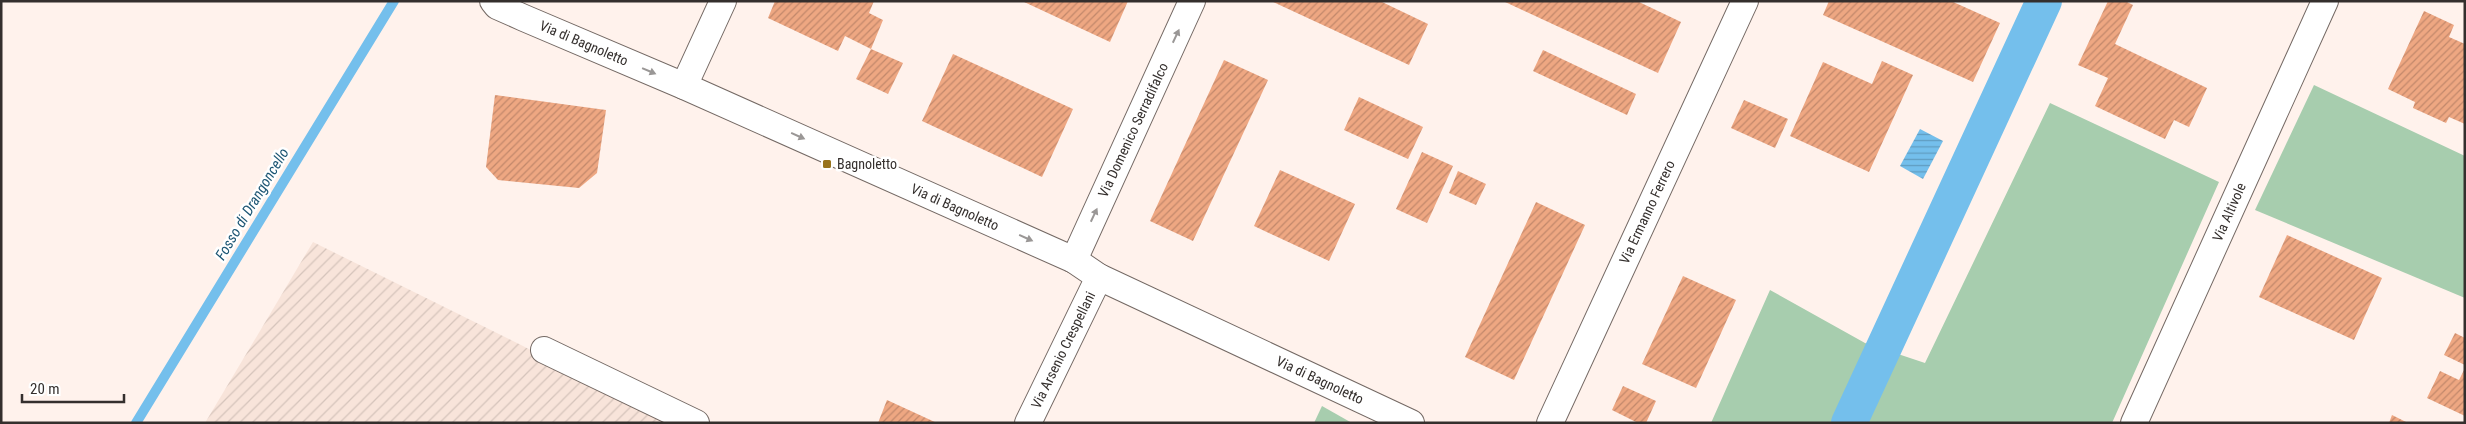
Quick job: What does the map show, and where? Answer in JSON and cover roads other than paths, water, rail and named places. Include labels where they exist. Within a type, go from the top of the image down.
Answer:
[{"type":"street","name":"Via di Bagnoletto","points":[[493,1],[497,6],[684,86],[1074,260],[1099,277],[1411,423]]},
{"type":"street","points":[[684,86],[724,1]]},
{"type":"street","name":"Via Domenico Serradifalco","points":[[1074,260],[1192,1]]},
{"type":"street","name":"Via Ermanno Ferrero","points":[[1550,423],[1745,1]]},
{"type":"street","name":"Via Altivole","points":[[2134,423],[2325,1]]},
{"type":"street","name":"Via Arsenio Crespellani","points":[[1028,423],[1099,277]]},
{"type":"street","points":[[544,350],[696,423]]},
{"type":"water","points":[[1920,129],[1943,141],[1923,179],[1900,166]]},
{"type":"waterway","name":"Fosso di Drangoncello","points":[[136,423],[394,1]]},
{"type":"waterway","points":[[1849,423],[2044,1]]},
{"type":"place","name":"Bagnoletto","points":[[827,164]]}]
